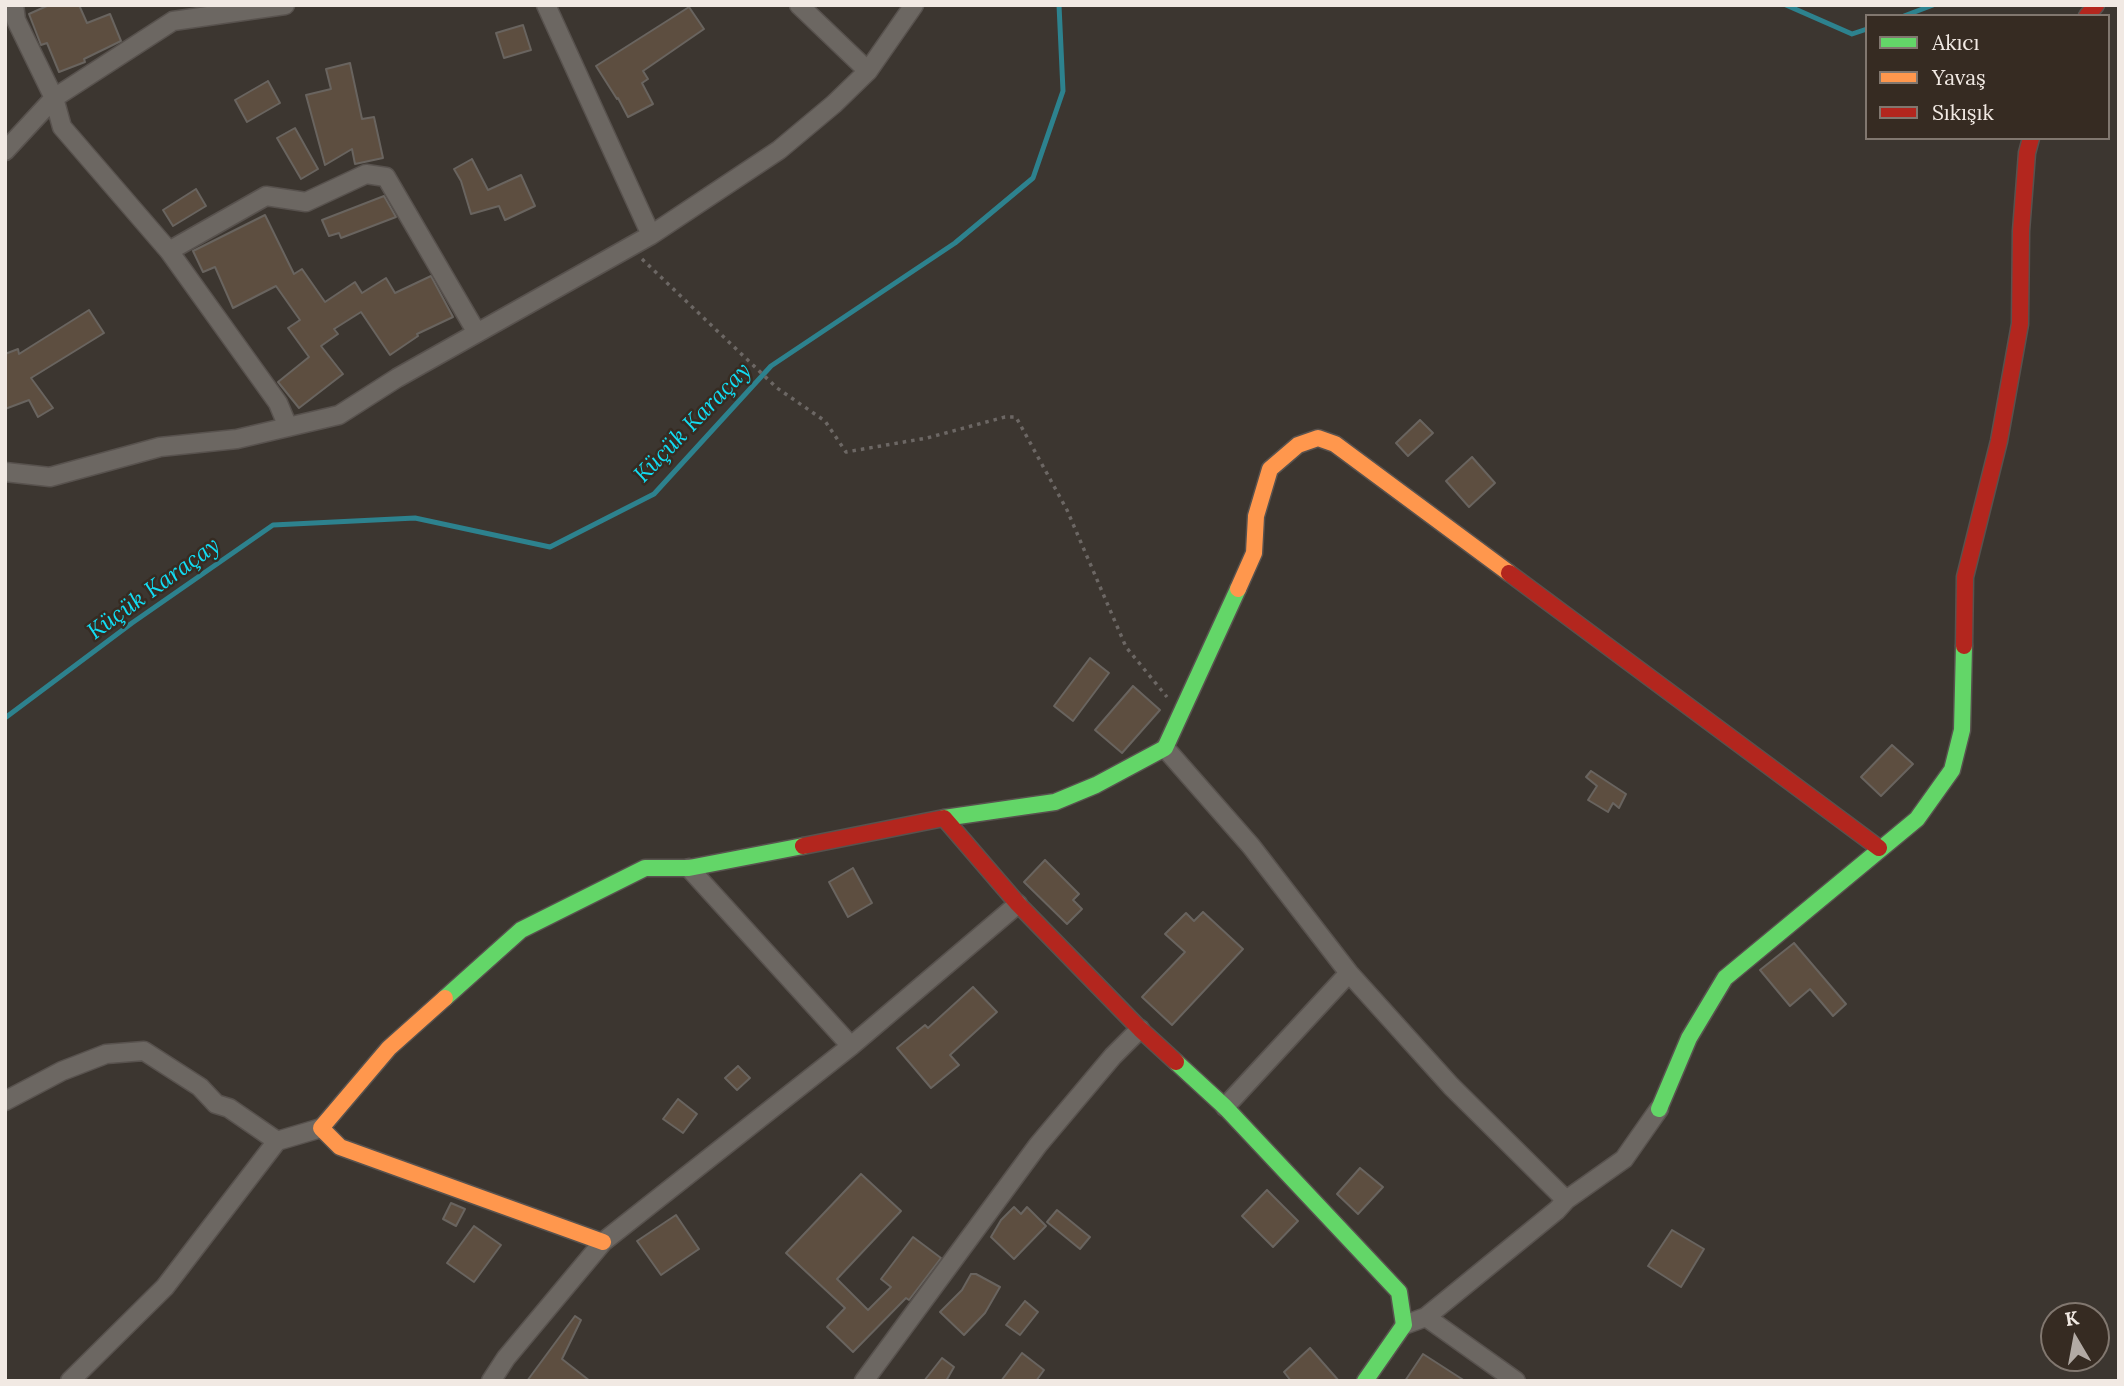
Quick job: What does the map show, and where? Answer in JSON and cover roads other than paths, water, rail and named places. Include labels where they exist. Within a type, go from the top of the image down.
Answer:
[{"type":"street","points":[[13,5],[16,20],[54,99],[62,127],[169,251],[278,403],[288,427]]},
{"type":"street","points":[[5,151],[54,99],[173,21],[285,5]]},
{"type":"street","points":[[546,5],[651,235]]},
{"type":"street","points":[[799,5],[868,71]]},
{"type":"street","points":[[5,472],[50,477],[160,447],[237,439],[340,415],[397,377],[651,235],[779,150],[834,104],[868,71],[914,5]]},
{"type":"street","points":[[1365,1381],[1404,1325],[1426,1317],[1566,1200],[1624,1158],[1659,1109],[1689,1038],[1725,978],[1917,819],[1952,770],[1962,730],[1965,577],[1999,441],[2020,324],[2021,231],[2031,140]]},
{"type":"street","points":[[169,251],[266,196],[306,202],[366,174],[386,177],[477,333]]},
{"type":"street","points":[[70,1381],[165,1287],[277,1141],[321,1128],[389,1048],[521,930],[645,868],[689,868],[944,818],[1055,802],[1096,785],[1165,748],[1254,553],[1256,516],[1270,469],[1298,445],[1318,438],[1335,444],[1879,848]]},
{"type":"street","points":[[1165,748],[1251,846],[1349,973],[1451,1086],[1566,1200]]},
{"type":"street","points":[[944,818],[1018,904],[1140,1029],[1225,1107],[1399,1292],[1404,1325]]},
{"type":"street","points":[[689,868],[851,1046]]},
{"type":"street","points":[[491,1381],[506,1358],[603,1242],[851,1046],[1018,904]]},
{"type":"street","points":[[1225,1107],[1349,973]]},
{"type":"street","points":[[864,1381],[1038,1145],[1113,1056],[1140,1029]]},
{"type":"street","points":[[5,1101],[62,1071],[106,1054],[144,1051],[200,1087],[216,1104],[229,1108],[277,1141]]},
{"type":"street","points":[[321,1128],[340,1147],[603,1242]]},
{"type":"street","points":[[1426,1317],[1516,1381]]},
{"type":"waterway","name":"Küçük Karaçay","points":[[5,718],[132,623],[273,525],[415,518],[550,547],[654,494],[771,366],[955,243],[1033,178],[1063,91],[1059,5]]},
{"type":"waterway","name":"Küçük Karaçay","points":[[1786,5],[1852,34],[1865,30]]},
{"type":"waterway","name":"Küçük Karaçay","points":[[1909,14],[1933,5]]}]
